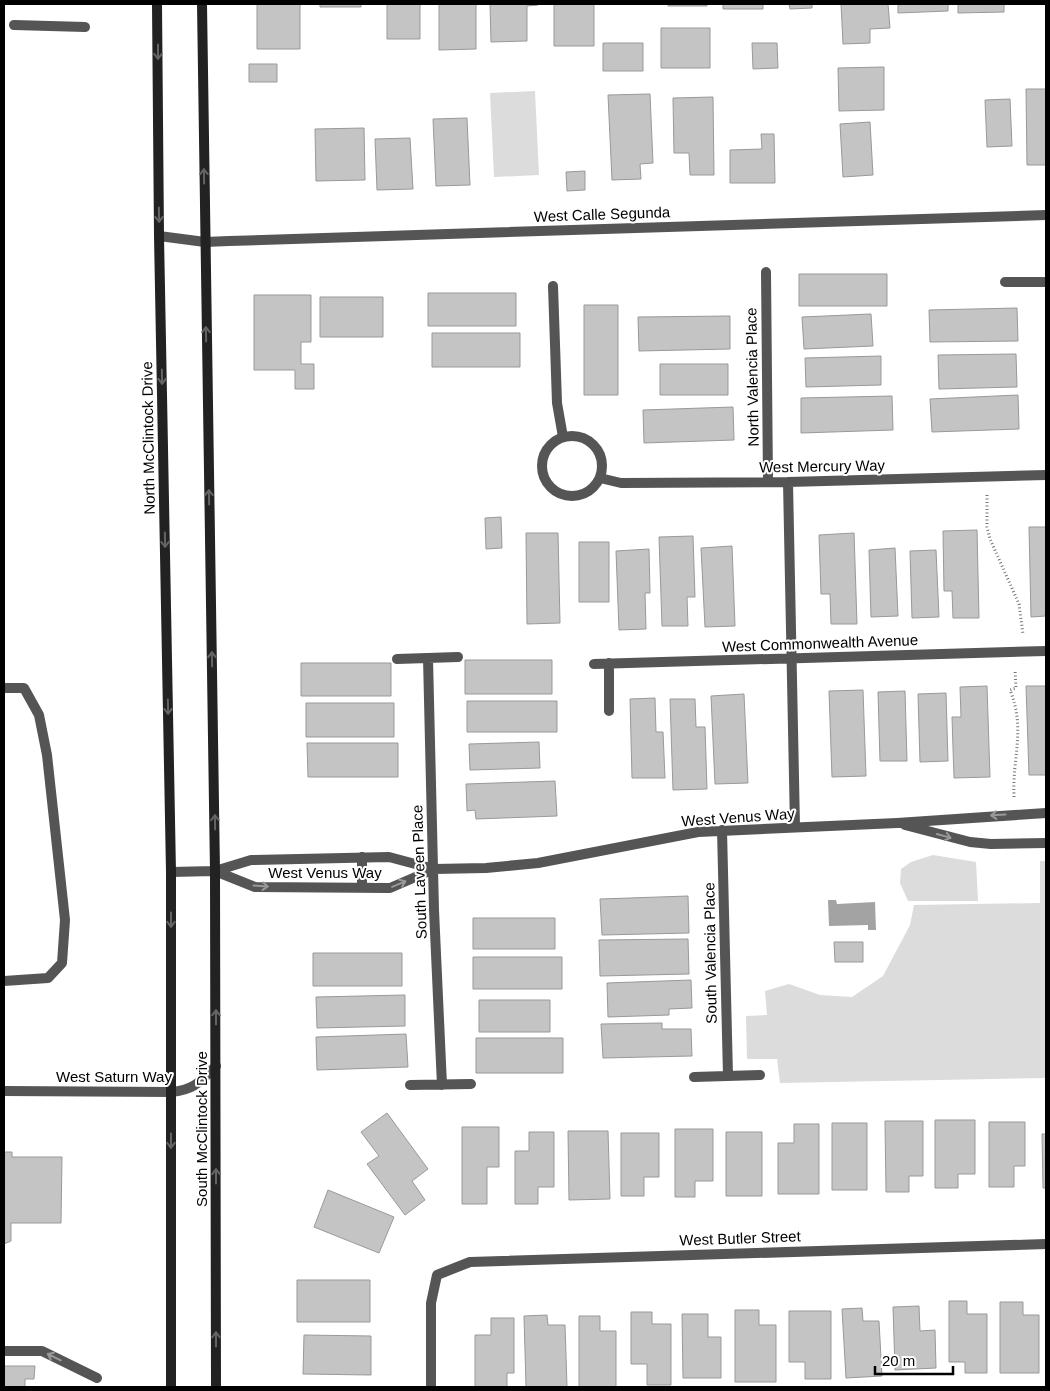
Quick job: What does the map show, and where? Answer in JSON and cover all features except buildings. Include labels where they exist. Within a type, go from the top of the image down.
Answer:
[{"type":"main road","name":"North McClintock Drive","points":[[157,4],[171,872]]},
{"type":"main road","points":[[202,4],[215,871]]},
{"type":"main road","name":"South McClintock Drive","points":[[215,871],[216,1387]]},
{"type":"main road","name":"South McClintock Drive","points":[[171,872],[171,1387]]},
{"type":"street","points":[[14,25],[85,27]]},
{"type":"street","name":"West Calle Segunda","points":[[160,236],[205,242],[1046,215]]},
{"type":"street","name":"North Valencia Place","points":[[766,272],[768,482]]},
{"type":"street","points":[[1005,282],[1046,282]]},
{"type":"street","points":[[553,286],[557,403],[563,437]]},
{"type":"street","points":[[572,436],[591,442],[601,459],[600,478],[594,486],[577,496],[567,496],[557,492],[549,486],[544,478],[543,458],[547,449],[563,437],[572,436]]},
{"type":"street","name":"West Mercury Way","points":[[600,478],[621,484],[788,482],[1046,475]]},
{"type":"street","points":[[788,482],[790,658],[795,827]]},
{"type":"street","name":"West Commonwealth Avenue","points":[[594,664],[1046,651]]},
{"type":"street","points":[[397,659],[458,657]]},
{"type":"street","name":"South Laveen Place","points":[[428,658],[442,1084]]},
{"type":"street","points":[[609,663],[609,711]]},
{"type":"street","points":[[4,688],[24,688],[39,715],[47,755],[65,920],[62,963],[48,978],[4,981]]},
{"type":"street","name":"West Venus Way","points":[[171,872],[215,871],[251,860],[362,857],[388,857],[434,869],[486,868],[538,862],[698,832],[897,823],[1046,813]]},
{"type":"street","points":[[897,823],[970,842],[991,844],[1046,843]]},
{"type":"street","name":"South Valencia Place","points":[[722,830],[728,1076]]},
{"type":"street","points":[[362,857],[362,888]]},
{"type":"street","name":"West Venus Way","points":[[215,871],[255,887],[390,888],[434,869]]},
{"type":"street","name":"West Saturn Way","points":[[4,1091],[171,1092],[186,1090],[198,1083],[216,1066]]},
{"type":"street","points":[[694,1077],[760,1075]]},
{"type":"street","points":[[410,1085],[471,1084]]},
{"type":"street","name":"West Butler Street","points":[[431,1387],[431,1304],[437,1275],[470,1262],[1046,1244]]},
{"type":"street","points":[[4,1351],[42,1351],[98,1378]]},
{"type":"path","points":[[988,477],[987,527],[1019,604],[1019,652],[1016,688],[1010,690],[1016,704],[1018,718],[1014,777],[1015,814]]},
{"type":"shaded area","points":[[535,91],[539,175],[494,177],[490,93]]},
{"type":"shaded area","points":[[933,855],[976,862],[978,901],[908,901],[900,883],[901,869],[911,862]]},
{"type":"shaded area","points":[[1040,861],[1046,861],[1046,1078],[780,1083],[777,1059],[747,1059],[746,1016],[767,1015],[765,991],[789,984],[820,995],[852,997],[883,976],[910,925],[914,905],[1040,903]]},
{"type":"shaded area","points":[[828,900],[836,900],[837,904],[875,902],[876,930],[868,930],[868,925],[829,926]]}]
